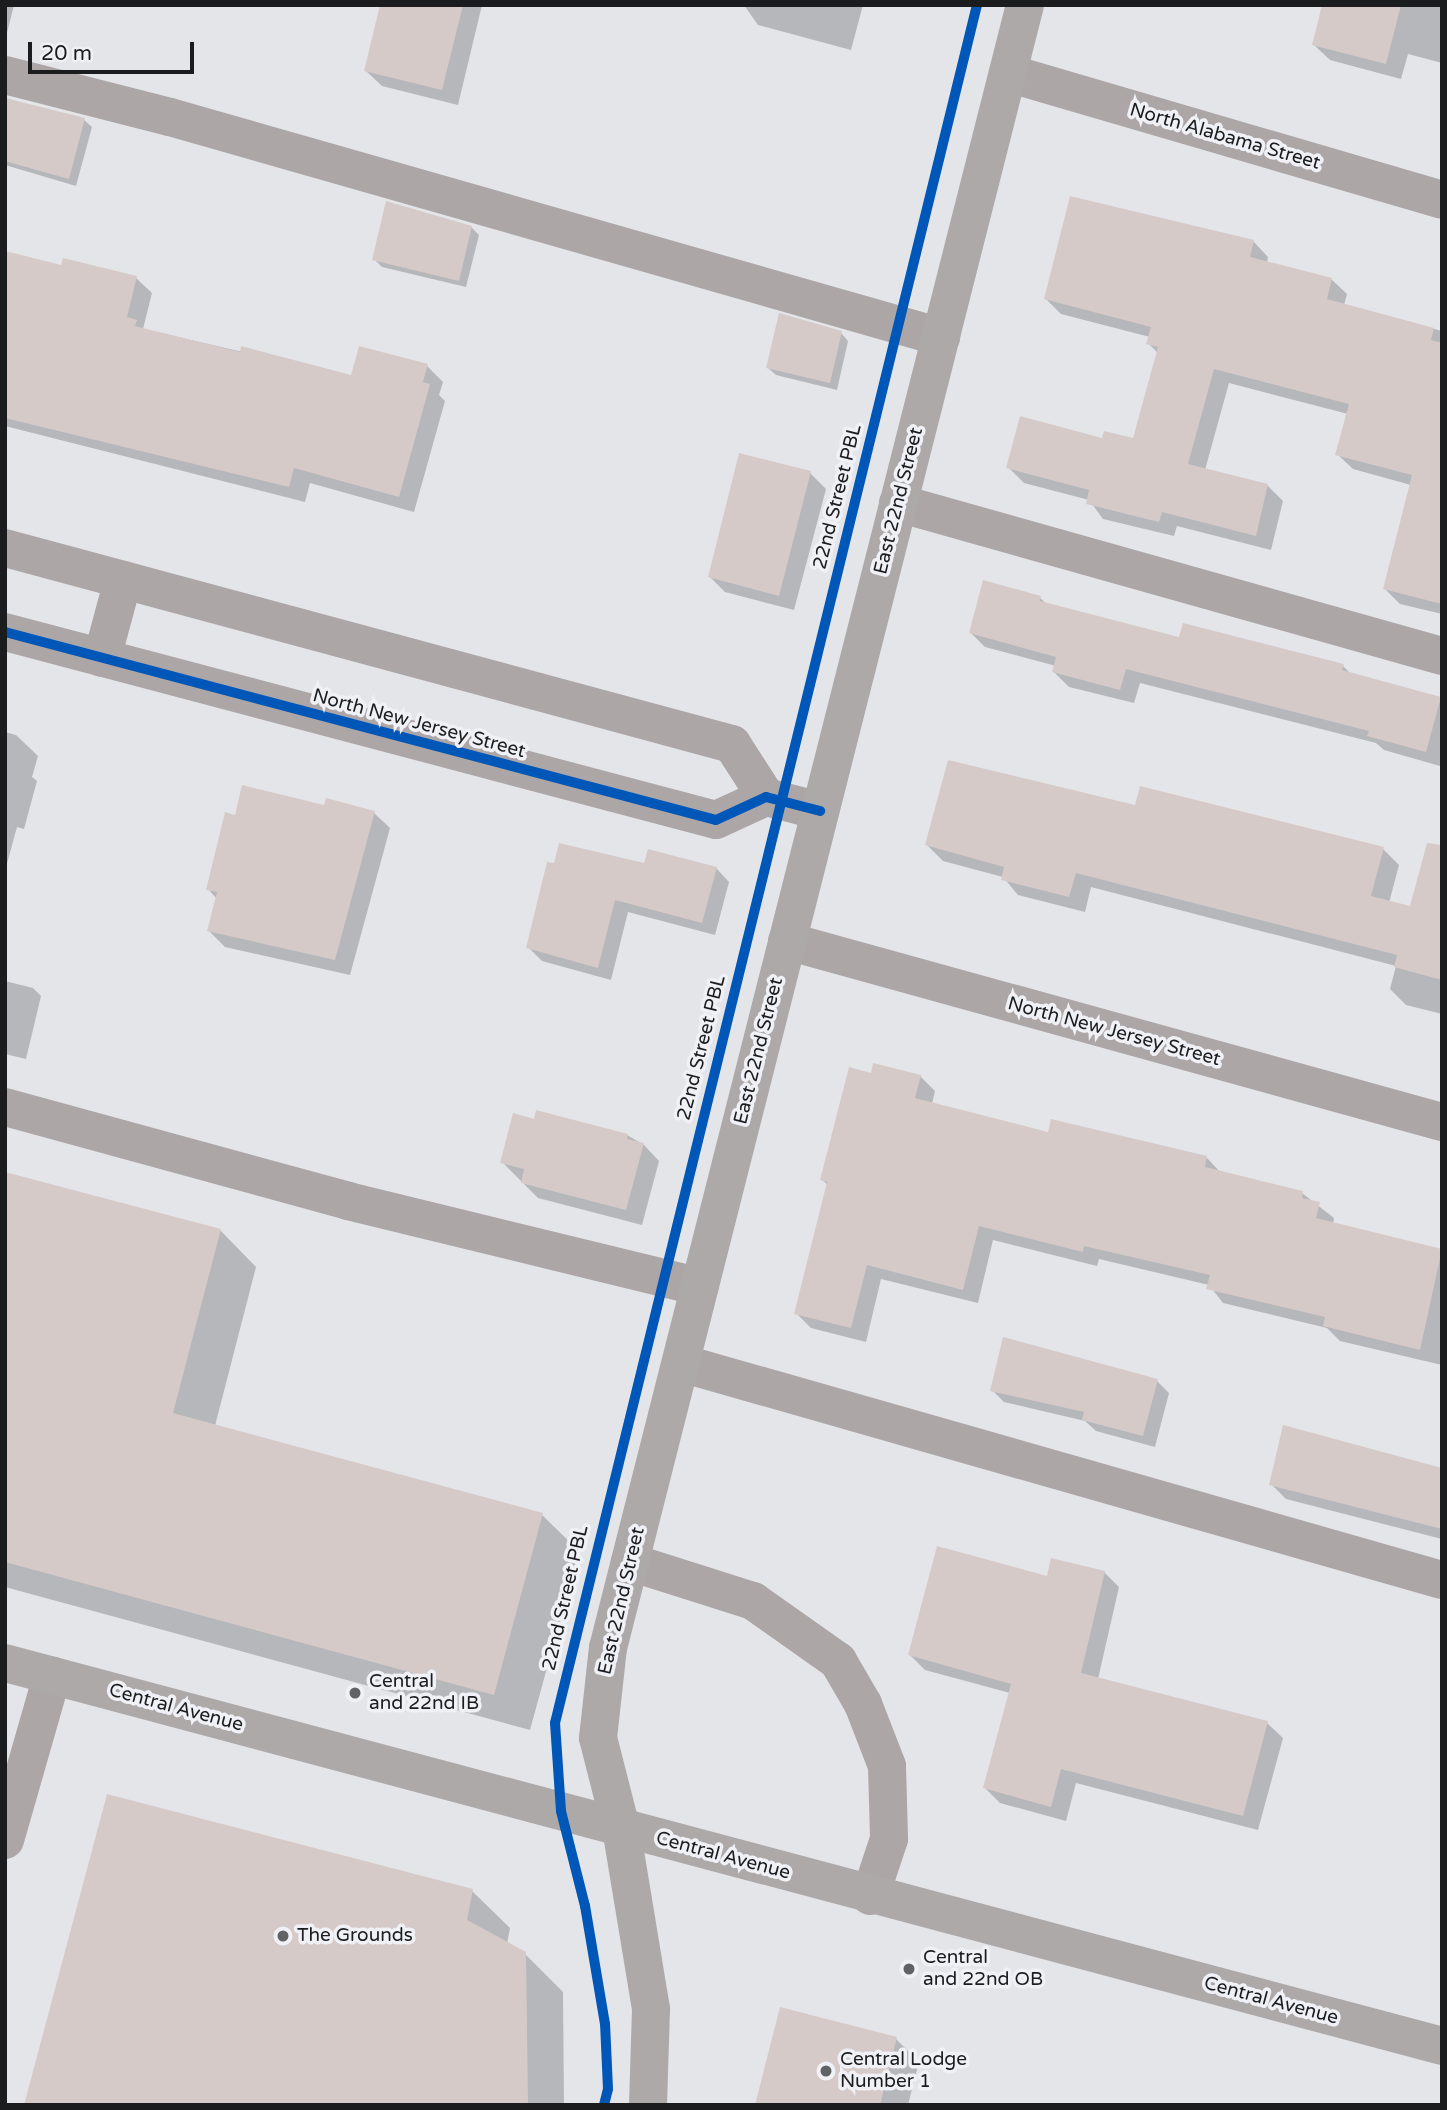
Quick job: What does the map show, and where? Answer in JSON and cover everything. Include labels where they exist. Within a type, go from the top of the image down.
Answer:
[{"type":"main road","name":"East 22nd Street","points":[[648,2105],[651,2009],[621,1828],[598,1738],[598,1705],[630,1562],[1025,5]]},
{"type":"main road","name":"Central Avenue","points":[[5,1663],[870,1896],[1442,2046]]},
{"type":"street","name":"North Alabama Street","points":[[1009,72],[1442,201]]},
{"type":"street","points":[[5,75],[170,117],[941,337]]},
{"type":"street","points":[[898,503],[1442,656]]},
{"type":"street","points":[[5,548],[732,744],[766,797],[820,811]]},
{"type":"street","points":[[102,658],[123,580]]},
{"type":"street","name":"North New Jersey Street","points":[[5,632],[716,820],[766,797]]},
{"type":"street","name":"North New Jersey Street","points":[[787,941],[1442,1122]]},
{"type":"street","points":[[5,1107],[348,1200],[700,1287]]},
{"type":"street","points":[[681,1363],[1442,1580]]},
{"type":"street","points":[[630,1562],[753,1601],[838,1661],[863,1704],[887,1766],[889,1839],[870,1896]]},
{"type":"street","points":[[5,1840],[52,1676]]},
{"type":"building","points":[[380,5],[463,5],[442,90],[364,71]]},
{"type":"building","points":[[1322,5],[1401,5],[1386,64],[1312,45]]},
{"type":"building","points":[[5,98],[85,118],[69,179],[5,161]]},
{"type":"building","points":[[1070,196],[1254,240],[1250,257],[1332,278],[1327,299],[1434,328],[1431,340],[1442,343],[1442,604],[1383,589],[1412,475],[1335,455],[1349,404],[1214,369],[1188,464],[1268,484],[1256,536],[1162,512],[1159,522],[1086,504],[1089,490],[1006,468],[1020,416],[1102,438],[1104,431],[1133,438],[1158,347],[1146,344],[1151,327],[1044,299]]},
{"type":"building","points":[[386,201],[472,226],[459,281],[372,260]]},
{"type":"building","points":[[5,251],[61,265],[63,258],[137,276],[127,317],[137,320],[135,326],[240,352],[241,346],[351,375],[359,346],[428,364],[423,382],[430,384],[399,497],[294,468],[289,487],[5,418]]},
{"type":"building","points":[[779,313],[842,331],[830,383],[766,368]]},
{"type":"building","points":[[739,453],[811,471],[779,596],[708,577]]},
{"type":"building","points":[[983,580],[1041,596],[1040,601],[1179,637],[1183,623],[1344,664],[1342,670],[1441,697],[1426,752],[1367,736],[1369,731],[1126,669],[1120,690],[1052,672],[1056,657],[969,633]]},
{"type":"building","points":[[948,760],[1135,805],[1140,786],[1384,847],[1371,896],[1410,906],[1427,843],[1442,845],[1442,980],[1394,967],[1397,955],[1076,873],[1069,897],[1001,880],[1004,867],[925,845]]},
{"type":"building","points":[[242,785],[324,805],[326,798],[375,811],[335,960],[207,931],[217,892],[206,890],[225,812],[235,815]]},
{"type":"building","points":[[559,843],[644,863],[648,849],[717,867],[702,923],[615,900],[598,968],[526,948],[547,862],[554,863]]},
{"type":"building","points":[[873,1063],[921,1075],[915,1098],[1048,1132],[1051,1119],[1207,1156],[1205,1167],[1303,1191],[1302,1198],[1320,1202],[1316,1218],[1442,1249],[1420,1350],[1323,1326],[1325,1317],[1206,1289],[1210,1275],[1084,1246],[1083,1252],[979,1226],[963,1290],[867,1265],[851,1328],[794,1314],[827,1182],[820,1180],[849,1067],[871,1073]]},
{"type":"building","points":[[536,1110],[628,1134],[627,1139],[644,1143],[626,1210],[521,1183],[524,1169],[500,1163],[513,1113],[534,1119]]},
{"type":"building","points":[[5,1172],[221,1229],[173,1413],[543,1513],[494,1695],[5,1562]]},
{"type":"building","points":[[1003,1337],[1158,1379],[1143,1436],[1082,1420],[1084,1412],[990,1391]]},
{"type":"building","points":[[1283,1425],[1442,1468],[1442,1529],[1269,1485]]},
{"type":"building","points":[[937,1546],[1047,1576],[1051,1558],[1105,1571],[1081,1673],[1268,1721],[1243,1816],[1061,1769],[1051,1807],[983,1788],[1011,1684],[908,1655]]},
{"type":"building","name":"The Grounds","points":[[107,1794],[473,1889],[467,1920],[526,1952],[528,2105],[24,2105]]},
{"type":"building","name":"Central Lodge Number 1","points":[[780,2007],[897,2037],[880,2105],[755,2105]]},
{"type":"cycle path","name":"22nd Street PBL","points":[[604,2105],[608,2089],[605,2024],[585,1906],[561,1811],[555,1723],[977,5]]},
{"type":"cycle path","points":[[5,632],[716,820],[766,797],[820,811]]},
{"type":"place","name":"Central and 22nd IB","points":[[355,1693]]},
{"type":"place","name":"The Grounds","points":[[283,1936]]},
{"type":"place","name":"Central and 22nd OB","points":[[909,1969]]},
{"type":"place","name":"Central Lodge Number 1","points":[[826,2071]]}]
